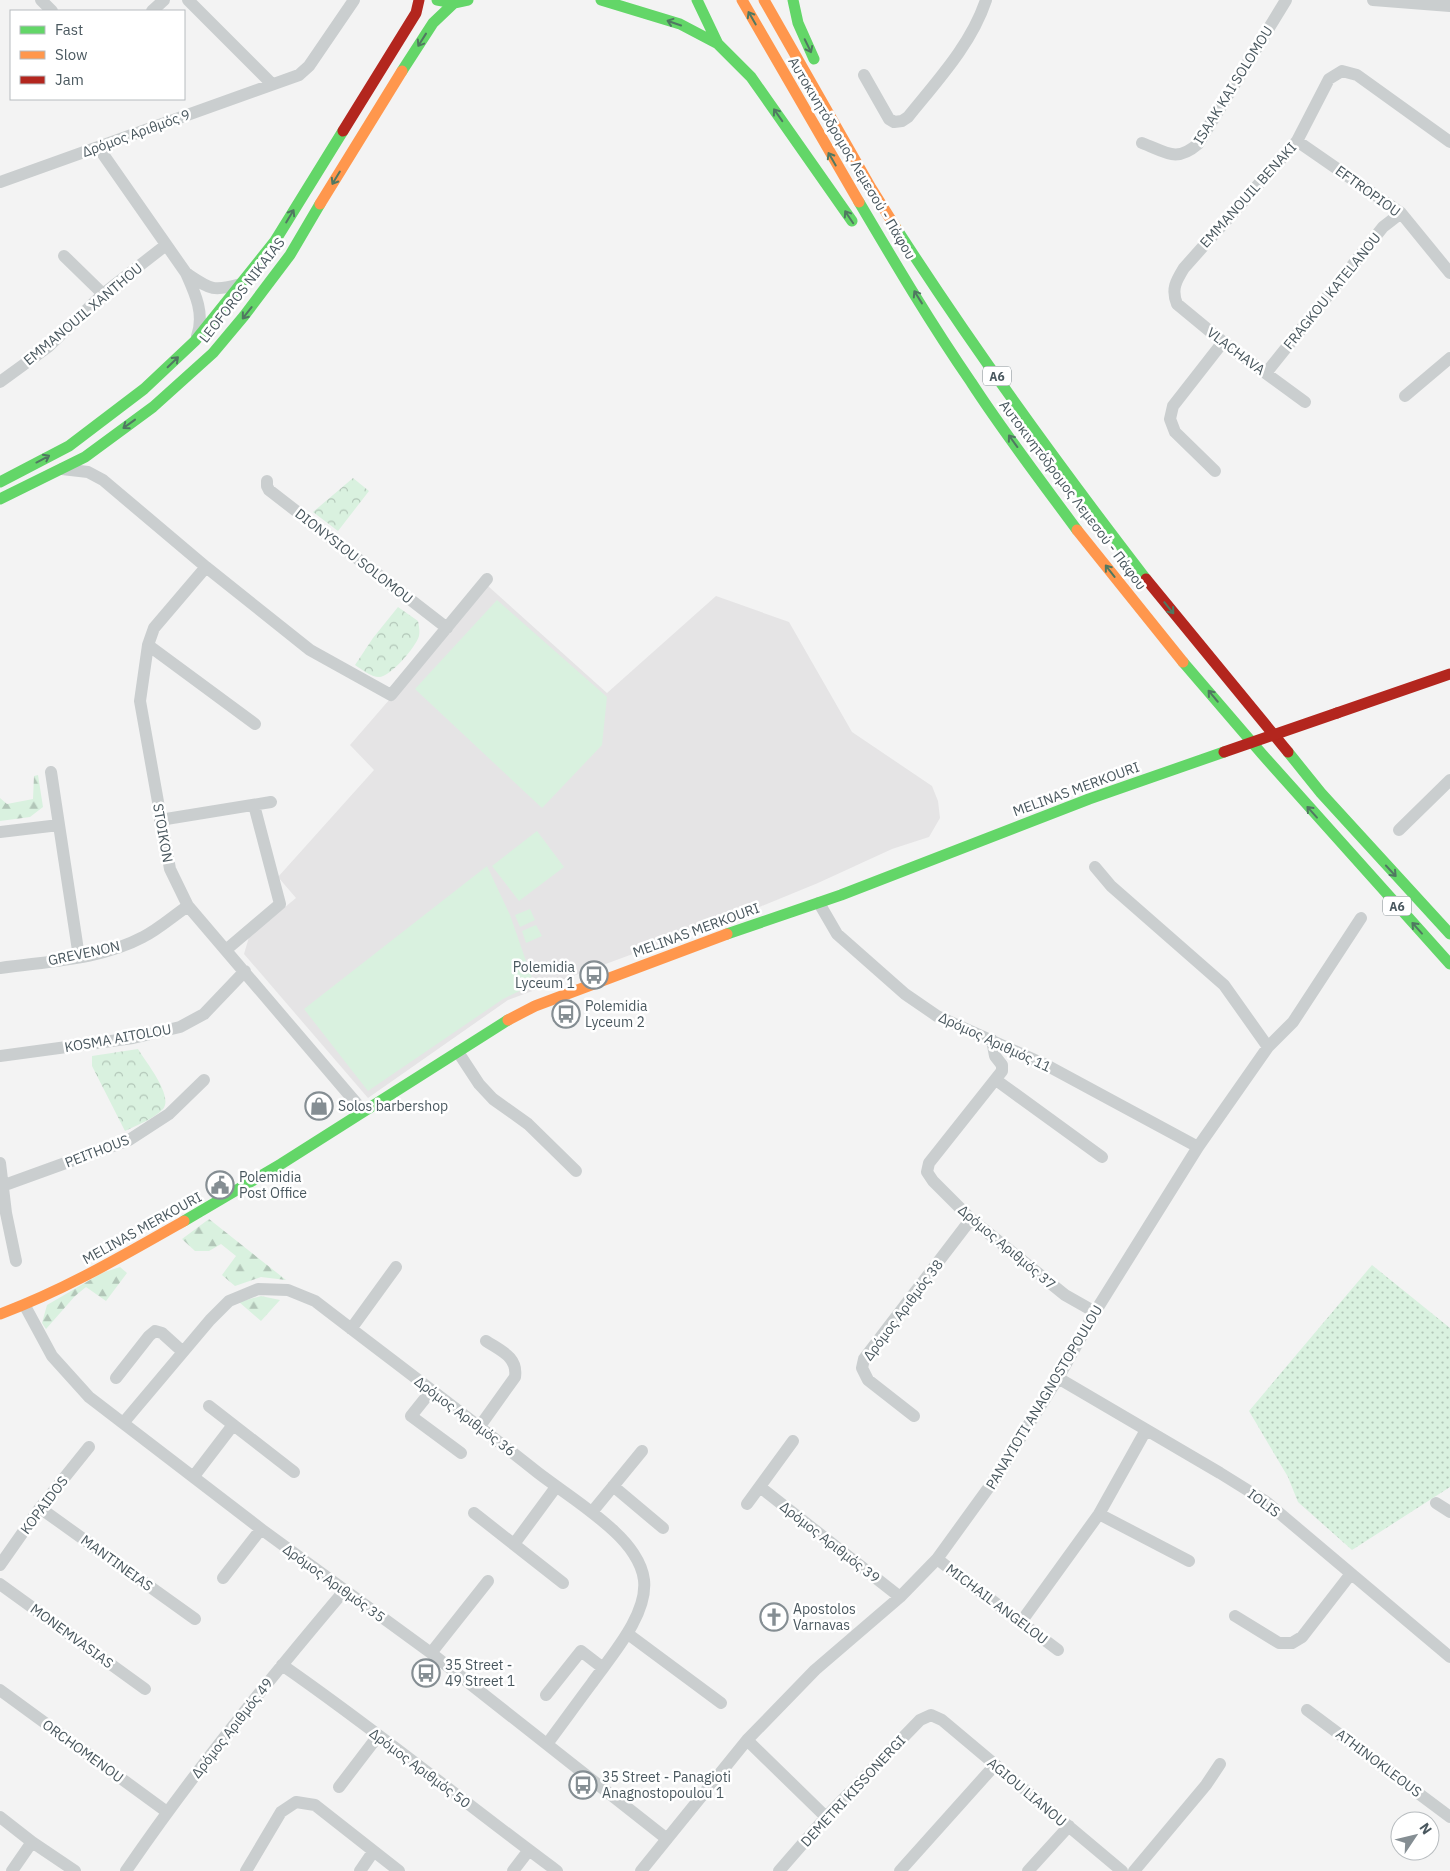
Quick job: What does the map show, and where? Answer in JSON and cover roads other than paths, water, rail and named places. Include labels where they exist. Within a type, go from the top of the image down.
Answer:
[{"type":"main road","name":"LEOFOROS NIKAIAS","points":[[0,482],[68,446],[144,389],[195,341],[274,242],[416,12],[419,0]]},
{"type":"main road","points":[[437,0],[454,3],[468,0]]},
{"type":"main road","points":[[601,0],[680,24],[718,44],[751,77],[857,228]]},
{"type":"main road","points":[[697,0],[718,44]]},
{"type":"main road","name":"Αυτοκινητόδρομος Λεμεσού - Πάφου","points":[[742,0],[848,186],[972,383],[1052,495],[1149,621],[1258,751],[1450,964]]},
{"type":"main road","name":"Αυτοκινητόδρομος Λεμεσού - Πάφου","points":[[764,0],[871,188],[924,271],[1070,482],[1170,610],[1320,793],[1450,934]]},
{"type":"main road","points":[[793,0],[794,10],[803,37],[820,71]]},
{"type":"main road","name":"LEOFOROS NIKAIAS","points":[[0,499],[85,457],[153,407],[213,353],[244,316],[290,255],[346,160],[433,23],[454,3]]},
{"type":"main road","points":[[886,191],[930,262],[986,360]]},
{"type":"main road","points":[[894,282],[972,383]]},
{"type":"main road","name":"MELINAS MERKOURI","points":[[0,1314],[25,1306],[93,1272],[212,1206],[501,1024],[535,1006],[766,920],[819,903],[1089,799],[1450,674]]},
{"type":"street","points":[[40,0],[51,10]]},
{"type":"street","points":[[153,10],[164,0]]},
{"type":"street","points":[[188,0],[272,84]]},
{"type":"street","name":"Δρόμος Αριθμός 9","points":[[0,182],[299,75],[309,66],[354,0]]},
{"type":"street","points":[[864,75],[889,119],[894,122],[902,121],[908,117],[955,59],[983,11],[986,0]]},
{"type":"street","name":"ISAAK KAI SOLOMOU","points":[[1142,143],[1177,156],[1188,154],[1198,144],[1286,0]]},
{"type":"street","points":[[1373,0],[1450,6]]},
{"type":"street","name":"EMMANOUIL BENAKI","points":[[1173,295],[1174,284],[1184,268],[1297,141],[1329,79],[1342,71],[1357,75],[1450,142]]},
{"type":"street","name":"EFTROPIOU","points":[[1297,141],[1401,212],[1450,273]]},
{"type":"street","points":[[98,147],[186,273],[194,290],[200,314],[200,327],[195,341]]},
{"type":"street","name":"FRAGKOU KATELANOU","points":[[1266,374],[1383,227],[1401,212]]},
{"type":"street","name":"EMMANOUIL XANTHOU","points":[[0,382],[48,347],[103,294],[166,245]]},
{"type":"street","points":[[64,256],[103,294]]},
{"type":"street","points":[[186,273],[214,289],[223,289],[241,284]]},
{"type":"street","name":"VLACHAVA","points":[[1173,295],[1177,304],[1223,342],[1305,402]]},
{"type":"street","points":[[1215,471],[1175,432],[1170,419],[1173,406],[1223,342]]},
{"type":"street","points":[[1405,396],[1450,358]]},
{"type":"street","points":[[97,448],[96,466],[103,480]]},
{"type":"street","points":[[62,469],[88,472],[103,480],[206,567],[310,650],[390,696],[487,579]]},
{"type":"street","name":"DIONYSIOU SOLOMOU","points":[[267,482],[269,490],[447,628]]},
{"type":"street","name":"STOIKON","points":[[206,567],[154,628],[148,645],[140,701],[170,869],[188,906],[364,1111]]},
{"type":"street","points":[[148,645],[255,724]]},
{"type":"street","points":[[51,772],[79,957]]},
{"type":"street","points":[[1399,830],[1450,780]]},
{"type":"street","points":[[160,820],[271,802]]},
{"type":"street","points":[[226,949],[280,904],[254,805]]},
{"type":"street","points":[[0,832],[59,825]]},
{"type":"street","points":[[1096,867],[1111,886],[1224,985],[1268,1047]]},
{"type":"street","name":"Δρόμος Αριθμός 11","points":[[819,903],[837,934],[905,994],[937,1016],[1048,1066],[1198,1147]]},
{"type":"street","name":"GREVENON","points":[[0,968],[79,957],[116,949],[144,937],[188,906]]},
{"type":"street","name":"PANAYIOTI ANAGNOSTOPOULOU","points":[[642,1871],[747,1740],[815,1670],[900,1597],[937,1559],[992,1483],[1058,1378],[1095,1312],[1198,1147],[1268,1047],[1293,1022],[1361,918]]},
{"type":"street","name":"KOSMA AITOLOU","points":[[0,1056],[133,1038],[180,1027],[204,1014],[245,971]]},
{"type":"street","points":[[992,1040],[995,1056],[1002,1065],[1002,1071],[996,1080],[1102,1157]]},
{"type":"street","points":[[458,1052],[479,1084],[493,1099],[528,1124],[576,1170]]},
{"type":"street","name":"PEITHOUS","points":[[2,1186],[129,1140],[169,1114],[204,1080]]},
{"type":"street","name":"Δρόμος Αριθμός 37","points":[[996,1080],[929,1163],[927,1172],[933,1181],[971,1219],[1065,1295],[1095,1312]]},
{"type":"street","points":[[0,1163],[2,1186],[16,1261]]},
{"type":"street","name":"Δρόμος Αριθμός 38","points":[[914,1416],[868,1380],[862,1368],[864,1359],[971,1219]]},
{"type":"street","points":[[351,1329],[396,1268]]},
{"type":"street","name":"Δρόμος Αριθμός 36","points":[[124,1422],[210,1320],[229,1301],[258,1289],[288,1290],[314,1301],[431,1391],[480,1426],[616,1532],[639,1563],[644,1580],[641,1606],[628,1634],[547,1744]]},
{"type":"street","name":"Δρόμος Αριθμός 35","points":[[25,1306],[52,1356],[89,1396],[261,1529],[432,1653],[667,1839]]},
{"type":"street","points":[[116,1378],[155,1331],[162,1333],[183,1352]]},
{"type":"street","points":[[480,1426],[515,1377],[516,1367],[513,1360],[486,1341]]},
{"type":"street","name":"IOLIS","points":[[1058,1378],[1265,1501],[1350,1575],[1450,1657]]},
{"type":"street","points":[[431,1391],[411,1416],[461,1453]]},
{"type":"street","points":[[209,1406],[294,1472]]},
{"type":"street","points":[[194,1476],[233,1425]]},
{"type":"street","points":[[1020,1622],[1099,1514],[1146,1430]]},
{"type":"street","points":[[747,1504],[793,1441]]},
{"type":"street","name":"KOPAIDOS","points":[[0,1565],[40,1508],[89,1447]]},
{"type":"street","points":[[592,1512],[642,1451]]},
{"type":"street","points":[[612,1486],[663,1528]]},
{"type":"street","points":[[514,1544],[556,1487]]},
{"type":"street","name":"Δρόμος Αριθμός 39","points":[[760,1487],[900,1597]]},
{"type":"street","points":[[1436,1503],[1450,1512]]},
{"type":"street","name":"MANTINEIAS","points":[[40,1508],[195,1619]]},
{"type":"street","points":[[474,1513],[563,1583]]},
{"type":"street","points":[[1099,1514],[1189,1561]]},
{"type":"street","points":[[223,1578],[261,1529]]},
{"type":"street","name":"MICHAIL ANGELOU","points":[[937,1559],[1058,1650]]},
{"type":"street","points":[[1235,1616],[1279,1643],[1292,1643],[1302,1638],[1350,1575]]},
{"type":"street","points":[[432,1653],[488,1581]]},
{"type":"street","name":"MONEMVASIAS","points":[[0,1584],[145,1689]]},
{"type":"street","name":"Δρόμος Αριθμός 49","points":[[126,1871],[167,1812],[282,1665],[344,1590]]},
{"type":"street","points":[[628,1634],[721,1703]]},
{"type":"street","points":[[546,1696],[581,1651],[603,1668]]},
{"type":"street","name":"Δρόμος Αριθμός 50","points":[[282,1665],[332,1699],[378,1736],[558,1871]]},
{"type":"street","name":"ORCHOMENOU","points":[[0,1690],[167,1812]]},
{"type":"street","name":"ATHINOKLEOUS","points":[[1307,1710],[1450,1817]]},
{"type":"street","name":"AGIOU LIANOU","points":[[930,1715],[942,1720],[1122,1871]]},
{"type":"street","name":"DEMETRI KISSONERGI","points":[[779,1871],[826,1817],[920,1720],[930,1715]]},
{"type":"street","points":[[339,1787],[378,1736]]},
{"type":"street","points":[[747,1740],[826,1817]]},
{"type":"street","points":[[1134,1871],[1206,1785],[1220,1764]]},
{"type":"street","points":[[900,1871],[995,1766]]},
{"type":"street","points":[[246,1871],[281,1812],[296,1802],[315,1804],[399,1871]]},
{"type":"street","points":[[0,1817],[32,1842],[75,1871]]},
{"type":"street","points":[[1028,1871],[1069,1826]]},
{"type":"street","points":[[12,1871],[32,1842]]},
{"type":"street","points":[[513,1871],[529,1850]]},
{"type":"street","points":[[360,1871],[373,1852]]},
{"type":"place","name":"Polemidia Lyceum 1","points":[[594,975]]},
{"type":"place","name":"Polemidia Lyceum 2","points":[[566,1014]]},
{"type":"place","name":"Solos barbershop","points":[[319,1106]]},
{"type":"place","name":"Polemidia Post Office","points":[[220,1185]]},
{"type":"place","name":"Apostolos Varnavas","points":[[774,1617]]},
{"type":"place","name":"35 Street - 49 Street 1","points":[[426,1673]]},
{"type":"place","name":"35 Street - Panagioti Anagnostopoulou 1","points":[[583,1785]]}]
